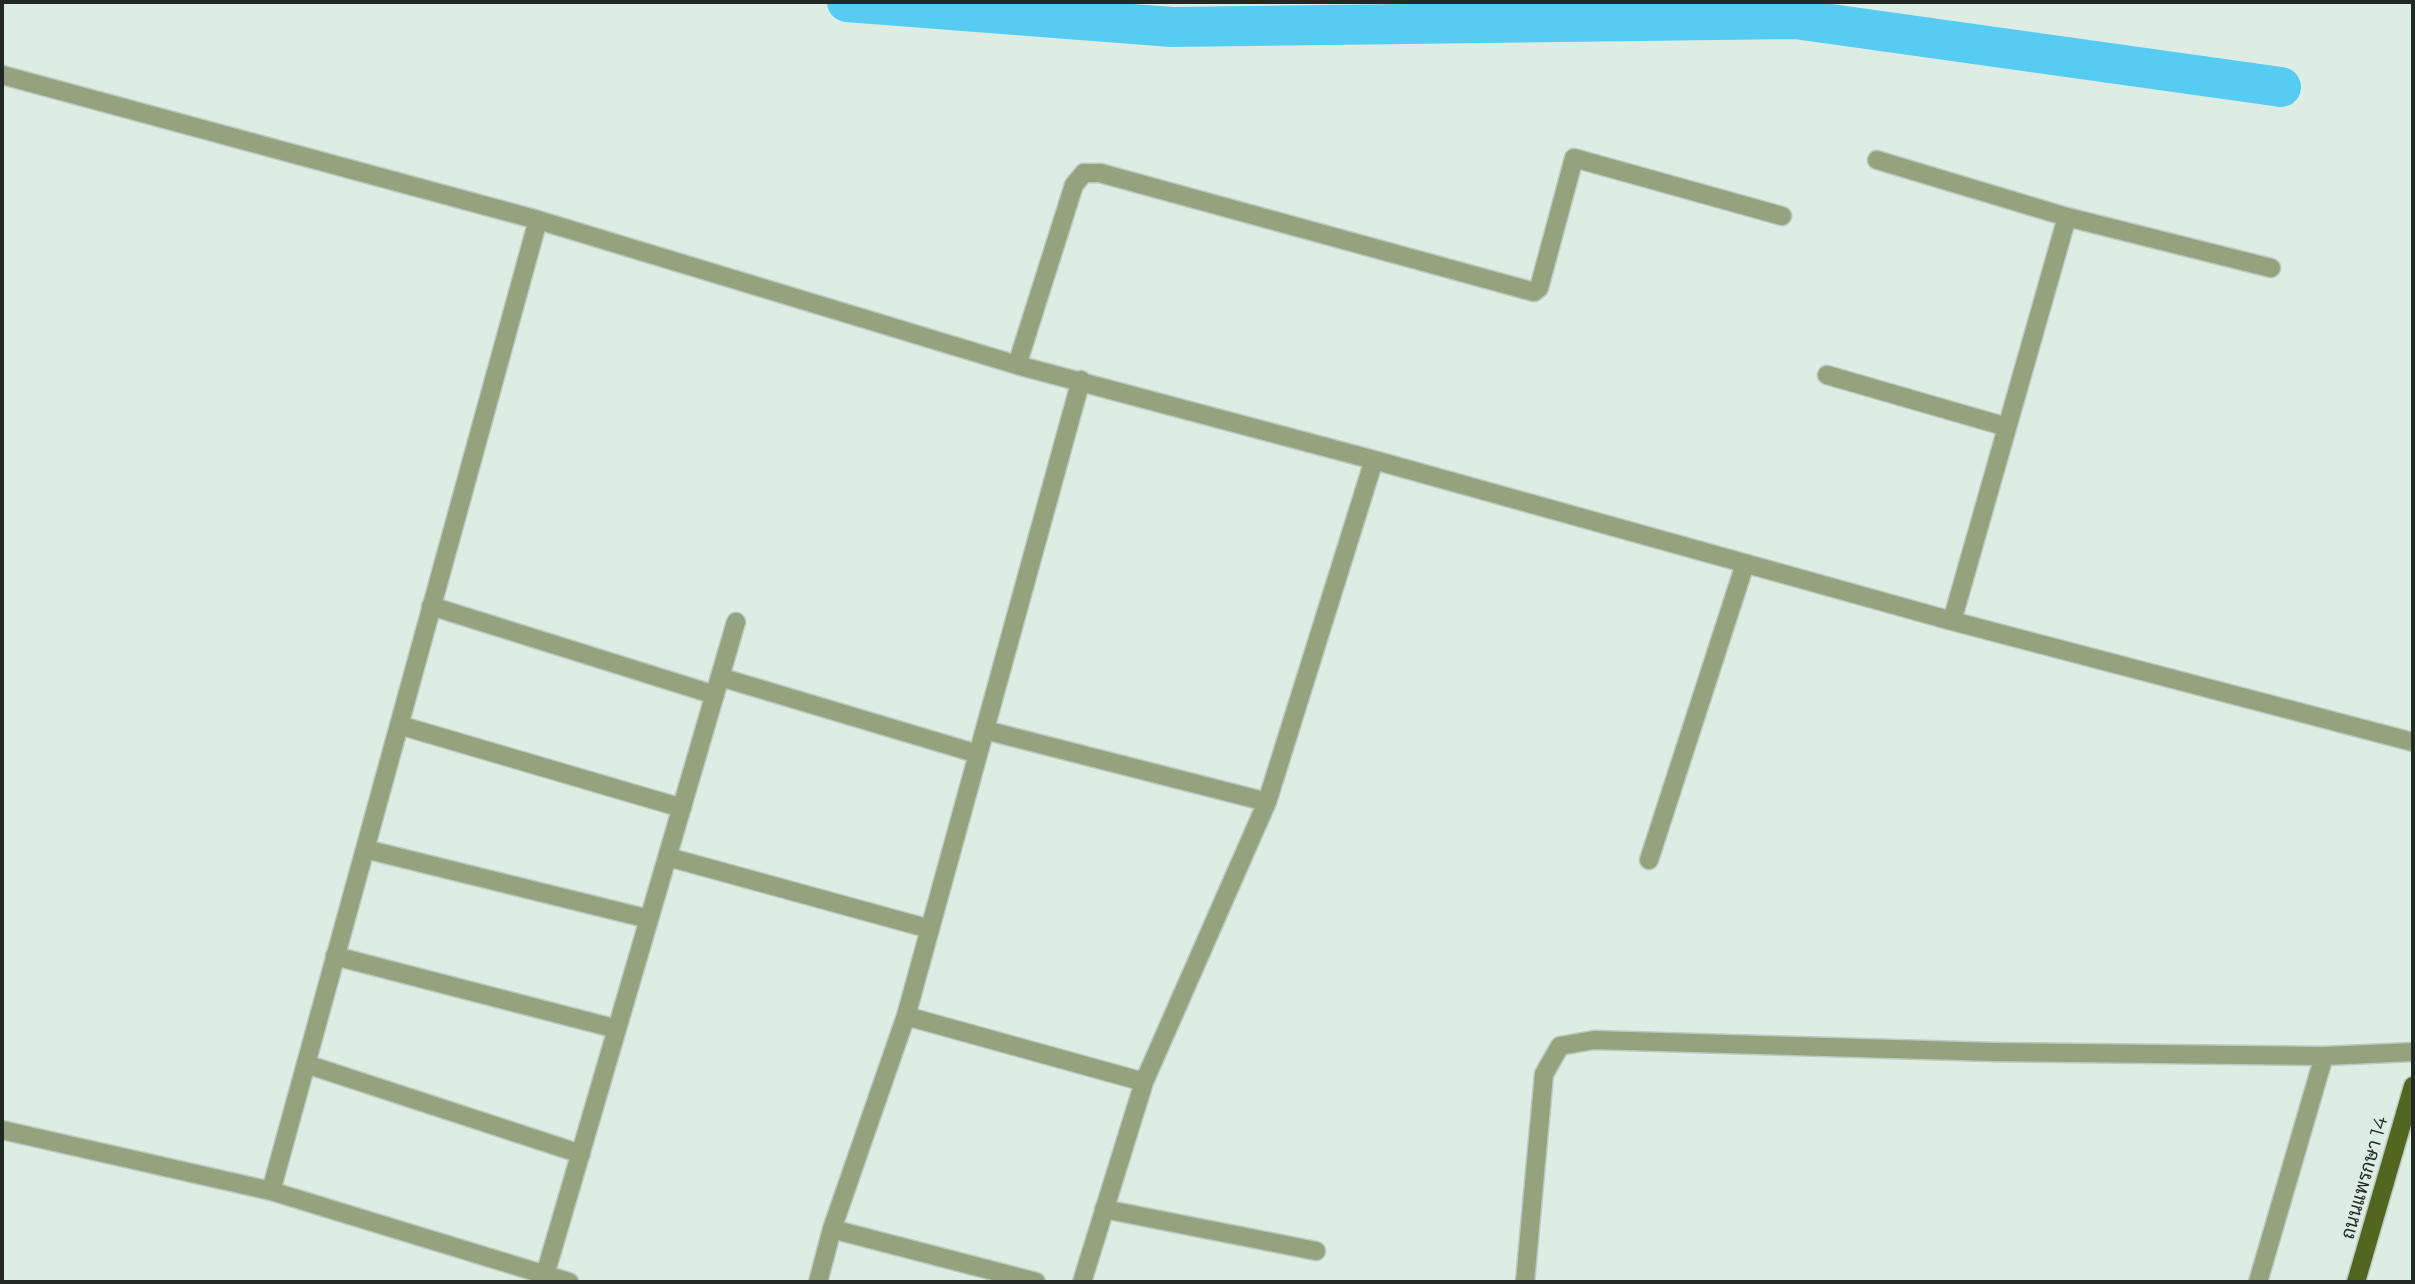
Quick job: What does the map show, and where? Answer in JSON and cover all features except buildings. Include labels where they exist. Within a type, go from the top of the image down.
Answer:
[{"type":"main road","name":"ถนนแพรกษา 14","points":[[2356,1282],[2413,1086]]},
{"type":"street","points":[[2,75],[538,220],[1017,365],[1374,460],[1952,621],[2413,742]]},
{"type":"street","points":[[1017,365],[1074,185],[1084,173],[1100,173],[1534,292],[1539,288],[1574,158],[1783,216]]},
{"type":"street","points":[[1877,160],[2067,216],[2271,268]]},
{"type":"street","points":[[1952,621],[2067,216]]},
{"type":"street","points":[[271,1191],[538,220]]},
{"type":"street","points":[[1827,375],[2007,427]]},
{"type":"street","points":[[818,1282],[832,1229],[906,1016],[1081,380]]},
{"type":"street","points":[[1082,1282],[1144,1082],[1267,802],[1374,460]]},
{"type":"street","points":[[1649,860],[1745,564]]},
{"type":"street","points":[[432,606],[715,695]]},
{"type":"street","points":[[545,1275],[736,622]]},
{"type":"street","points":[[720,677],[978,754]]},
{"type":"street","points":[[399,725],[682,808]]},
{"type":"street","points":[[985,730],[1267,802]]},
{"type":"street","points":[[365,849],[649,919]]},
{"type":"street","points":[[667,857],[930,929]]},
{"type":"street","points":[[335,956],[617,1029]]},
{"type":"street","points":[[906,1016],[1144,1082]]},
{"type":"street","points":[[1525,1282],[1544,1074],[1560,1045],[1594,1040],[1993,1052],[2324,1056],[2413,1052]]},
{"type":"street","points":[[2258,1282],[2324,1056]]},
{"type":"street","points":[[306,1064],[580,1154]]},
{"type":"street","points":[[2,1130],[271,1191],[569,1282]]},
{"type":"street","points":[[1104,1209],[1316,1251]]},
{"type":"street","points":[[832,1229],[1036,1282]]},
{"type":"waterway","points":[[847,2],[1172,27],[1795,19],[2281,87]]}]
